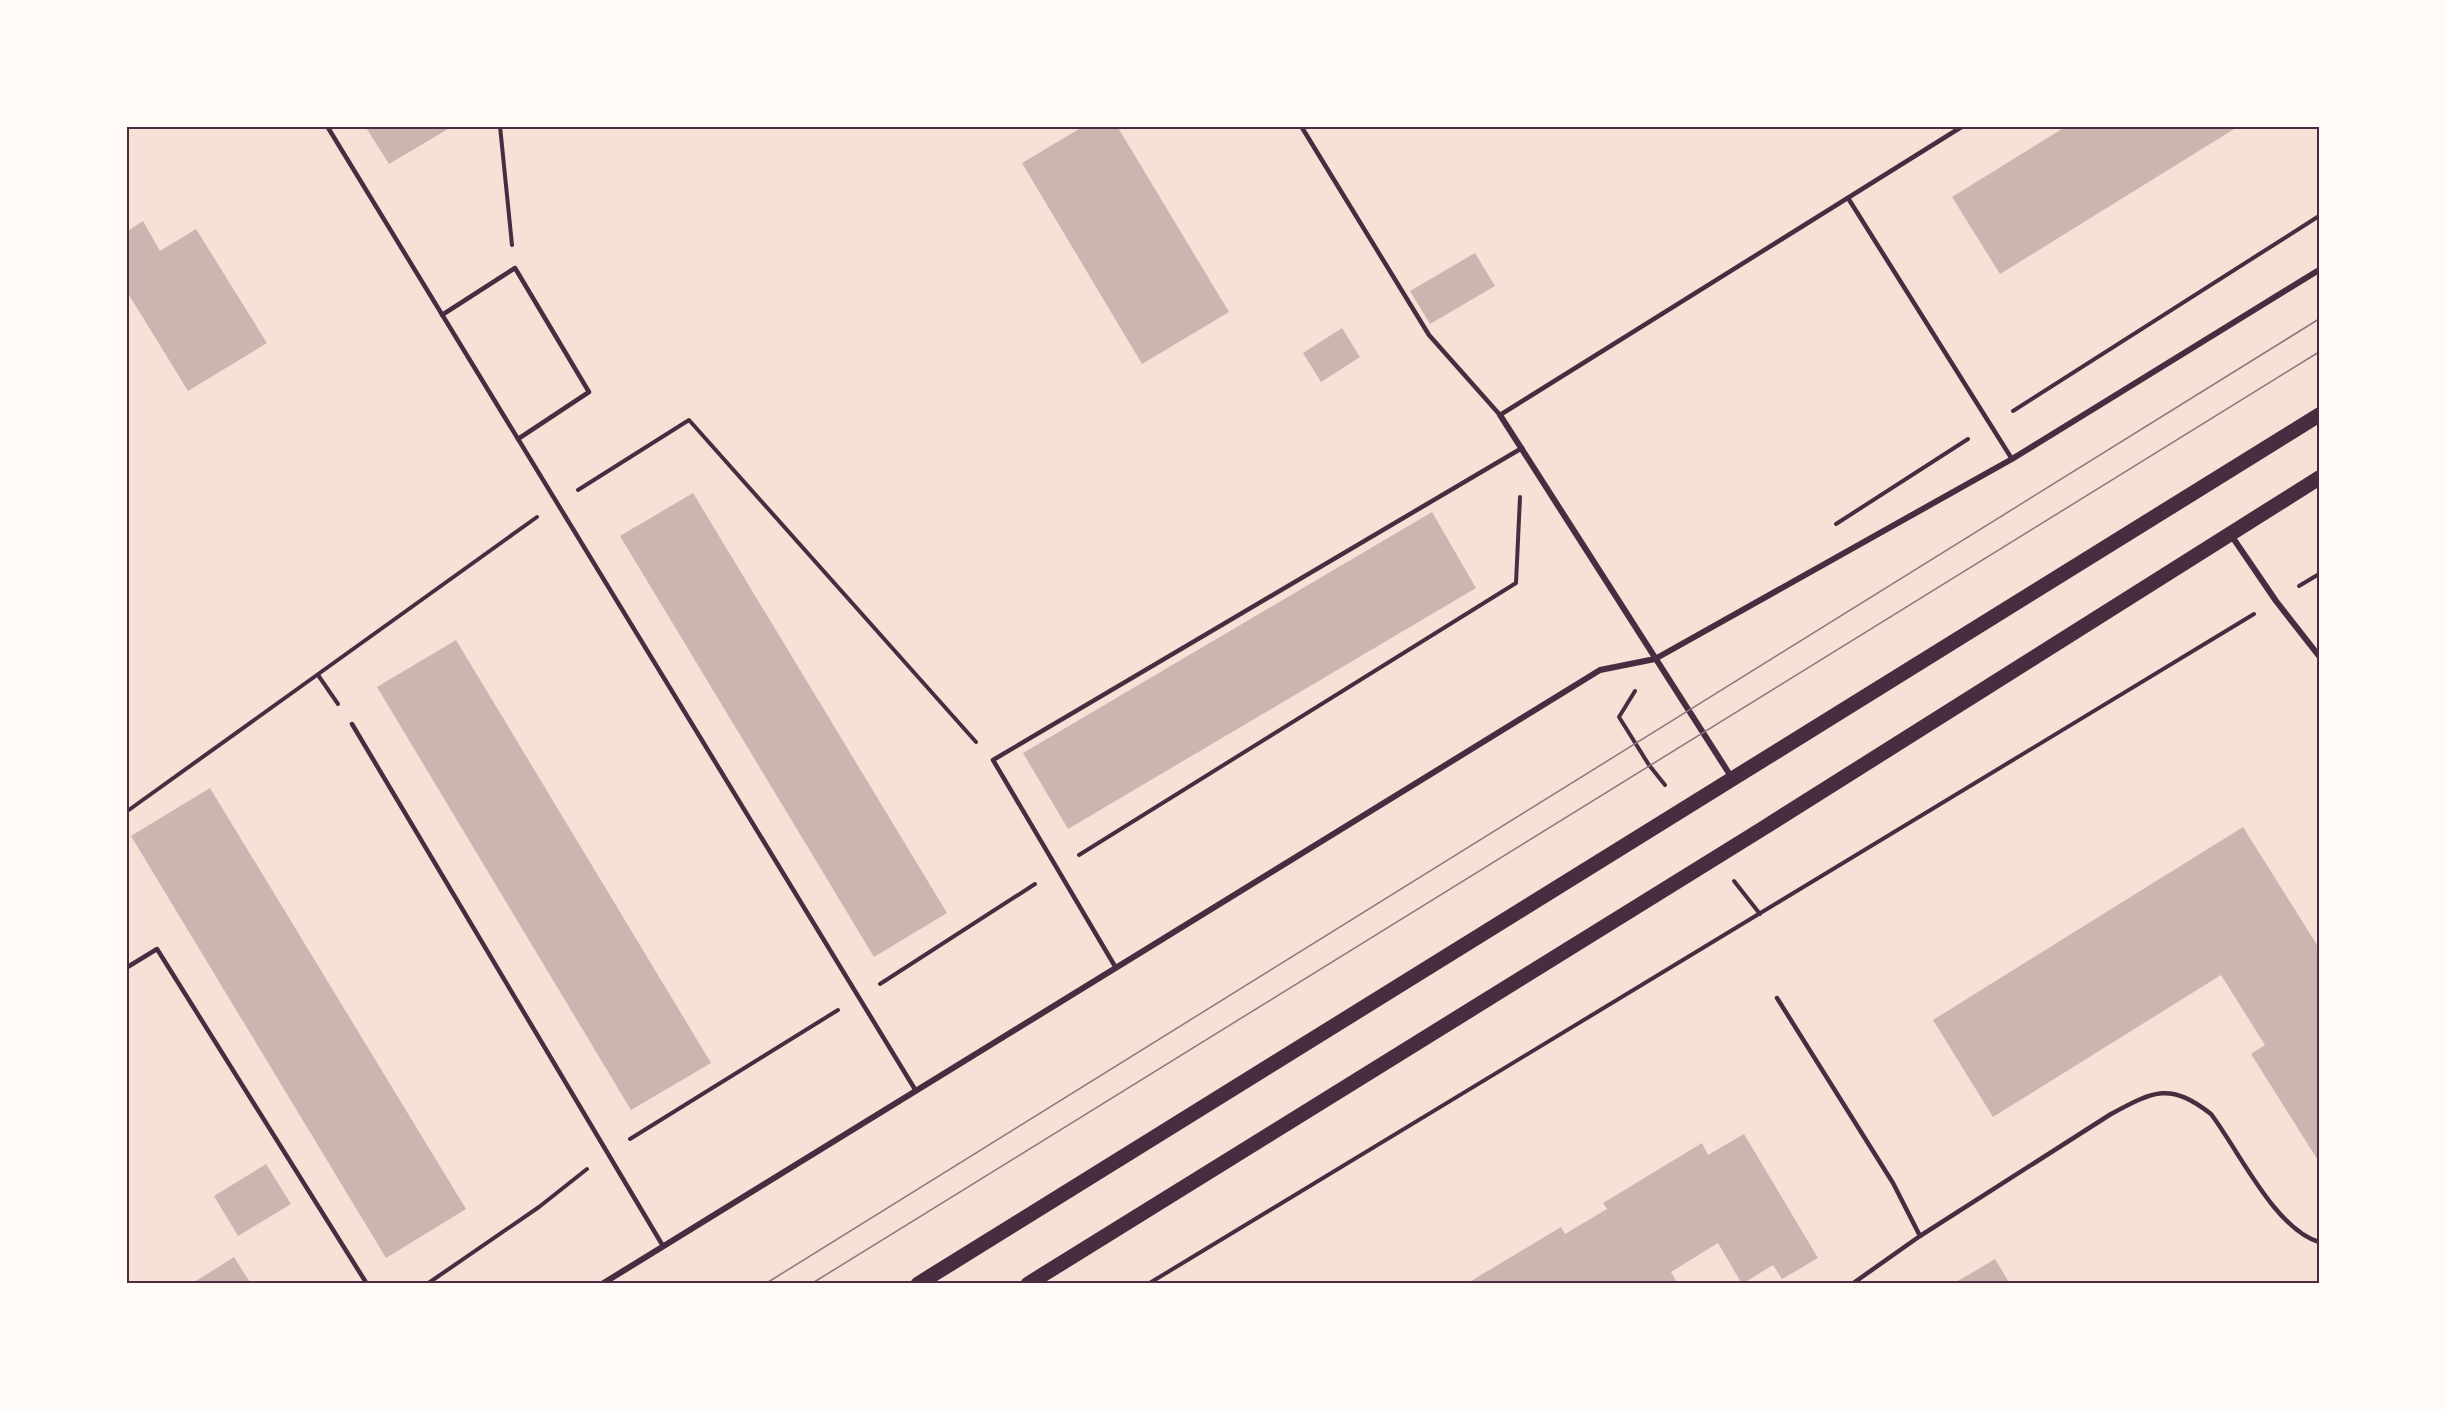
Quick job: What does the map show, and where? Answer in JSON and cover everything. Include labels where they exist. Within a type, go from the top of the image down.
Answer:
[{"type":"main road","points":[[918,1284],[2319,414]]},
{"type":"main road","points":[[1028,1284],[1762,829],[2319,478]]},
{"type":"street","points":[[602,1284],[1600,670],[1655,659],[2012,459],[2319,270]]},
{"type":"street","points":[[1500,415],[1733,779]]},
{"type":"street","points":[[2229,534],[2276,601],[2319,656]]},
{"type":"lane","points":[[327,126],[916,1091]]},
{"type":"lane","points":[[1300,126],[1429,335],[1500,415],[1963,126]]},
{"type":"lane","points":[[1848,198],[2012,459]]},
{"type":"lane","points":[[442,315],[515,268],[589,392],[518,440]]},
{"type":"lane","points":[[1116,968],[993,760],[1522,448]]},
{"type":"lane","points":[[352,724],[663,1246]]},
{"type":"lane","points":[[126,968],[157,949],[367,1284]]},
{"type":"lane","points":[[1777,998],[1881,1164],[1920,1236]]},
{"type":"lane","points":[[1852,1284],[1920,1236],[2111,1114],[2143,1097],[2161,1093],[2179,1094],[2211,1114],[2287,1223],[2307,1239],[2319,1242]]},
{"type":"path","points":[[500,126],[515,268]]},
{"type":"path","points":[[126,812],[557,503],[689,420],[993,760]]},
{"type":"path","points":[[427,1284],[539,1207],[608,1153],[859,997],[1133,819],[1470,614],[1516,583],[1522,448]]},
{"type":"path","points":[[1149,1284],[2319,574]]},
{"type":"path","points":[[318,675],[352,724]]},
{"type":"building","points":[[365,126],[453,126],[389,164]]},
{"type":"building","points":[[1084,126],[1117,126],[1229,312],[1142,364],[1022,163]]},
{"type":"building","points":[[2067,126],[2239,126],[2000,274],[1952,197]]},
{"type":"building","points":[[143,221],[160,251],[196,229],[267,343],[188,391],[126,290],[126,232]]},
{"type":"building","points":[[1475,253],[1495,286],[1430,324],[1410,291]]},
{"type":"building","points":[[1342,328],[1360,357],[1321,382],[1303,353]]},
{"type":"building","points":[[693,493],[947,913],[874,957],[620,536]]},
{"type":"building","points":[[1432,512],[1476,588],[1068,829],[1023,753]]},
{"type":"building","points":[[456,640],[711,1063],[631,1110],[377,687]]},
{"type":"building","points":[[210,788],[466,1209],[386,1258],[131,836]]},
{"type":"building","points":[[2243,827],[2319,948],[2319,1162],[2251,1054],[2265,1045],[2221,975],[1993,1117],[1933,1020]]},
{"type":"building","points":[[1744,1134],[1818,1258],[1782,1279],[1773,1265],[1742,1284],[1718,1243],[1671,1272],[1678,1284],[1473,1284],[1471,1281],[1561,1227],[1565,1234],[1607,1209],[1603,1203],[1702,1143],[1708,1155]]},
{"type":"building","points":[[266,1164],[291,1204],[238,1236],[214,1196]]},
{"type":"building","points":[[234,1257],[251,1284],[191,1284]]},
{"type":"building","points":[[1995,1259],[2010,1284],[1953,1284]]},
{"type":"tram line","points":[[765,1284],[2319,319]]},
{"type":"tram line","points":[[811,1284],[2319,352]]}]
